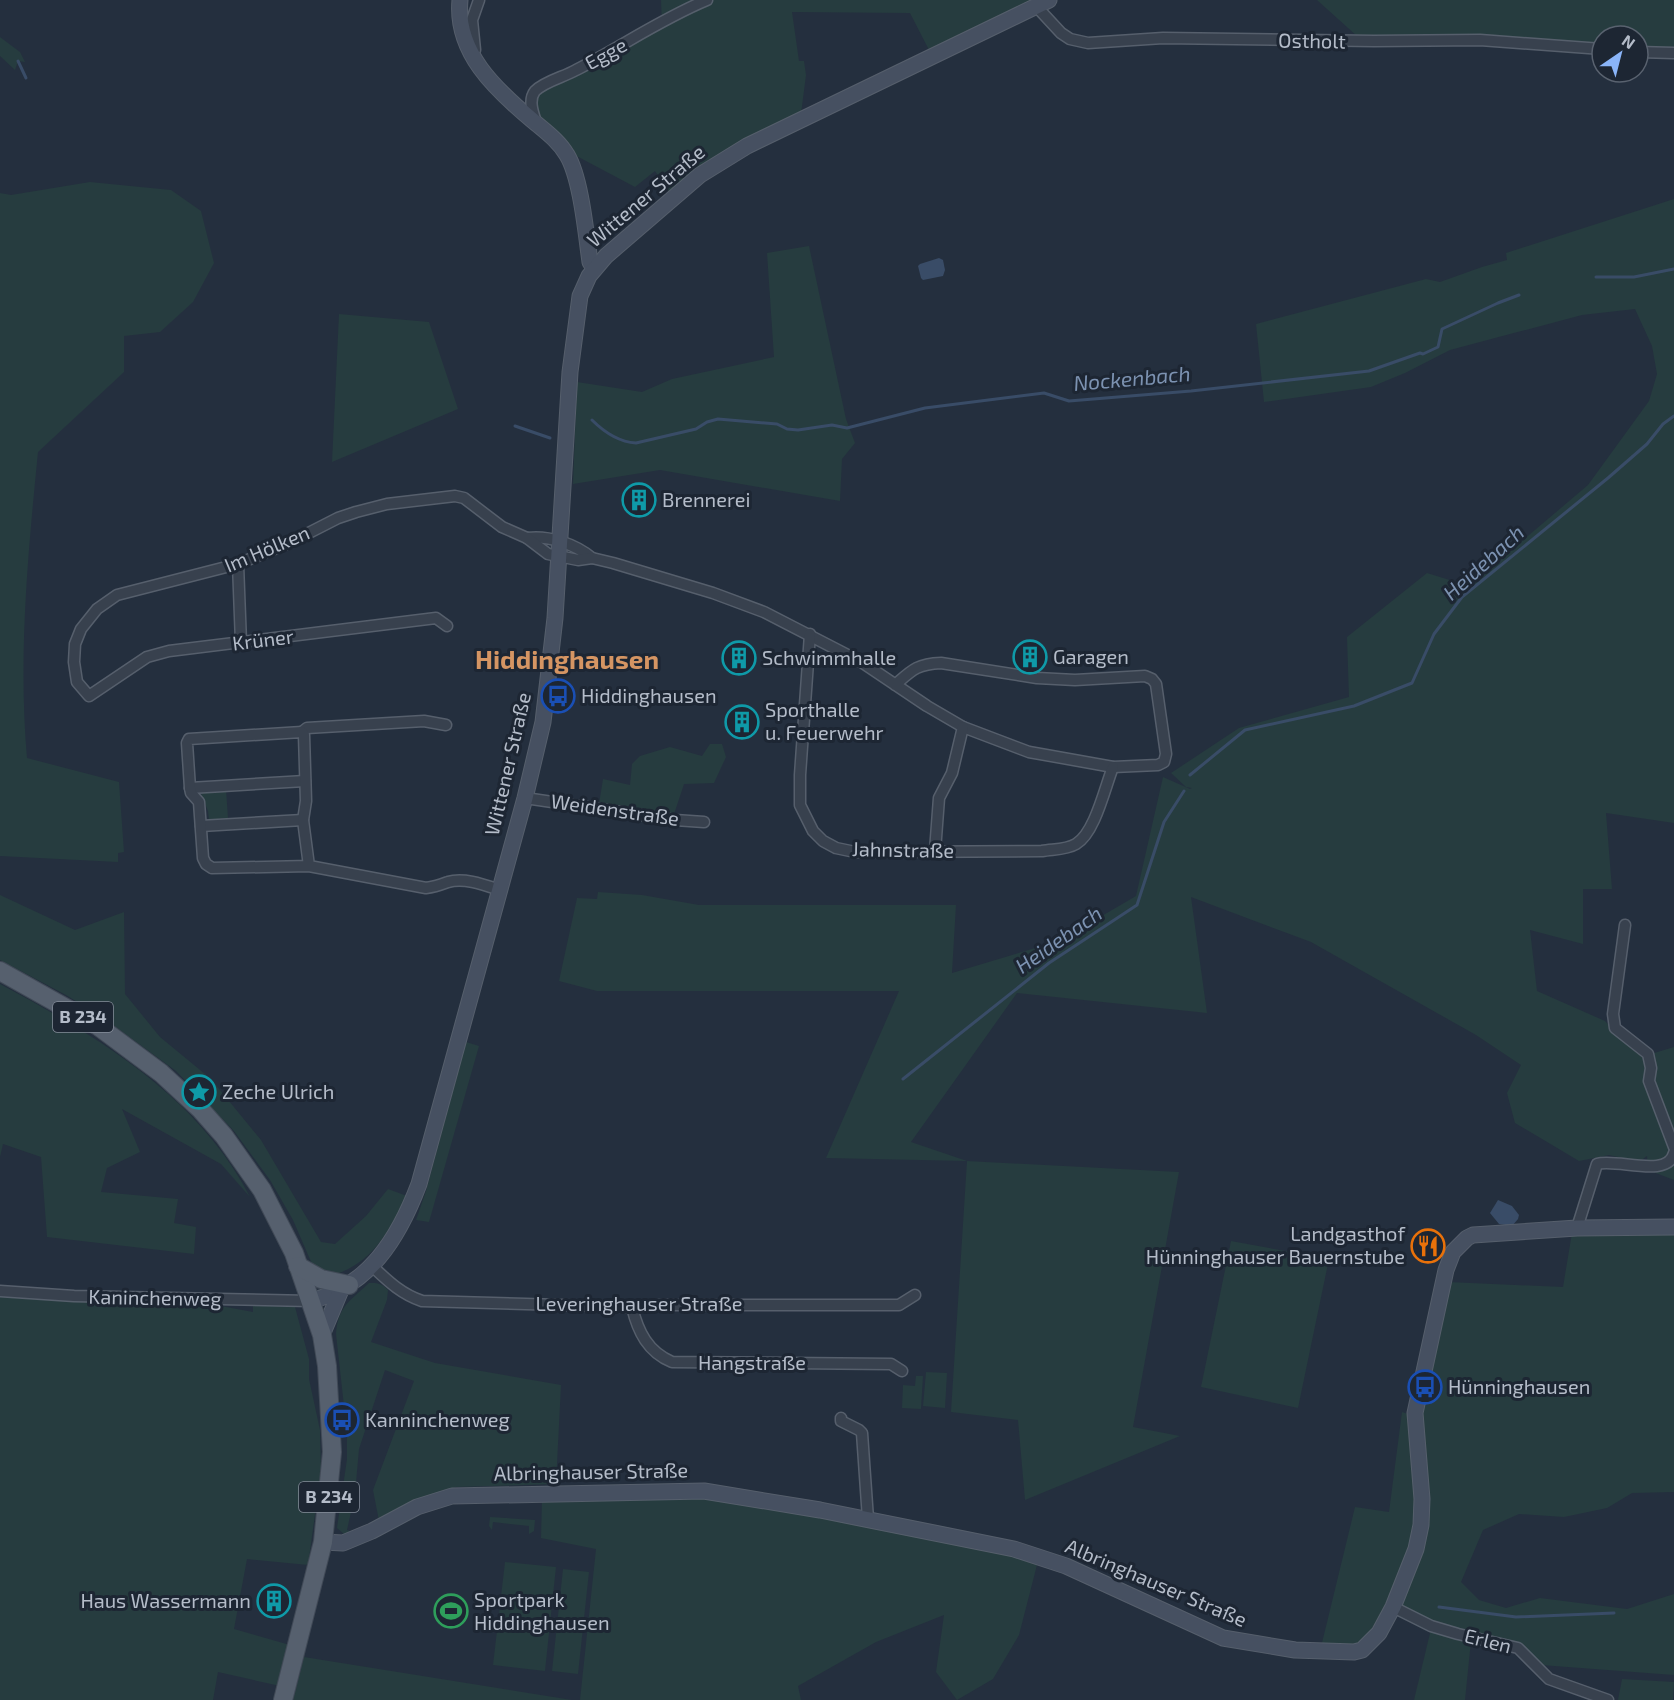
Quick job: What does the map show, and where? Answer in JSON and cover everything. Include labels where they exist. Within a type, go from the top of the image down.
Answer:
[{"type":"main road","name":"B 234","points":[[0,971],[98,1026],[161,1073],[201,1110],[224,1136],[262,1190],[276,1214],[298,1266],[322,1335],[327,1366],[332,1452],[323,1542],[283,1700]]},
{"type":"main road","points":[[298,1266],[321,1279],[345,1288]]},
{"type":"street","points":[[460,0],[459,9],[464,41],[485,75],[501,93],[558,142],[573,166],[590,262],[594,268]]},
{"type":"street","points":[[479,0],[474,10],[471,29],[473,46],[485,75]]},
{"type":"street","name":"Egge","points":[[538,125],[532,110],[532,101],[533,95],[540,87],[575,71],[675,13],[707,0]]},
{"type":"street","name":"Ostholt","points":[[1043,3],[1061,33],[1070,39],[1088,43],[1163,38],[1480,40],[1590,48]]},
{"type":"street","name":"Wittener Straße","points":[[310,1301],[345,1288],[372,1266],[398,1232],[419,1184],[500,890],[525,798],[547,697],[575,321],[580,296],[594,268],[700,175],[747,146],[1043,3]]},
{"type":"street","points":[[1650,52],[1674,53]]},
{"type":"street","name":"Im Hölken","points":[[89,696],[77,682],[74,662],[75,644],[81,629],[97,609],[117,595],[238,564],[347,515],[387,504],[448,496],[464,498],[502,526],[527,538],[537,547],[558,558]]},
{"type":"street","name":"Im Hölken","points":[[527,538],[539,536],[559,542],[580,549],[592,558]]},
{"type":"street","points":[[558,558],[578,560],[592,558],[713,593],[764,612],[863,663],[895,685],[963,727],[1029,752],[1113,766],[1158,765],[1164,762],[1166,754],[1156,684],[1145,676],[1075,680],[1037,678],[941,663],[915,667],[895,685]]},
{"type":"street","points":[[238,564],[241,643]]},
{"type":"street","name":"Krüner","points":[[89,696],[147,657],[169,651],[436,618],[447,626]]},
{"type":"street","name":"Jahnstraße","points":[[810,634],[800,805],[813,831],[823,841],[836,848],[855,852],[1042,851],[1064,848],[1076,844],[1088,833],[1113,766]]},
{"type":"street","points":[[446,726],[424,721],[307,728],[302,732],[189,739],[187,743],[190,788],[191,793],[199,802],[203,858],[212,868],[309,866],[426,888],[448,882],[464,881],[500,890]]},
{"type":"street","points":[[935,851],[939,798],[952,773],[963,727]]},
{"type":"street","points":[[302,732],[304,735],[306,801],[303,820],[309,866]]},
{"type":"street","points":[[190,788],[305,781]]},
{"type":"street","name":"Weidenstraße","points":[[525,798],[675,820],[704,822]]},
{"type":"street","points":[[201,826],[303,820]]},
{"type":"street","points":[[1625,925],[1613,1014],[1615,1028],[1648,1054],[1651,1068],[1649,1081],[1674,1147]]},
{"type":"street","points":[[1577,1228],[1598,1164],[1605,1162],[1649,1167],[1665,1166],[1674,1154]]},
{"type":"street","name":"Albringhauser Straße","points":[[323,1542],[343,1543],[372,1531],[417,1507],[452,1496],[704,1491],[868,1519],[1014,1549],[1066,1566],[1223,1638],[1295,1650],[1354,1652],[1362,1650],[1379,1633],[1393,1607],[1416,1549],[1421,1525],[1422,1499],[1415,1413],[1446,1270],[1460,1244],[1473,1235],[1577,1228],[1674,1227]]},
{"type":"street","name":"Leveringhauser Straße","points":[[372,1266],[407,1296],[422,1301],[632,1307],[899,1305],[915,1295]]},
{"type":"street","points":[[322,1335],[345,1288]]},
{"type":"street","name":"Kaninchenweg","points":[[0,1290],[74,1296],[310,1301]]},
{"type":"street","name":"Hangstraße","points":[[632,1307],[642,1338],[661,1358],[672,1362],[891,1364],[902,1371]]},
{"type":"street","points":[[841,1418],[841,1421],[862,1433],[868,1519]]},
{"type":"street","name":"Erlen","points":[[1393,1607],[1431,1626],[1518,1648],[1549,1679],[1608,1700]]},
{"type":"green space","points":[[661,0],[1034,0],[929,50],[910,13],[792,12],[799,61],[804,61],[806,75],[801,114],[670,193],[655,171],[635,187],[569,152],[539,121],[534,100],[541,90],[642,39],[662,26]]},
{"type":"green space","points":[[1317,0],[1674,0],[1674,51],[1650,50],[1650,24],[1590,24],[1590,47],[1358,37]]},
{"type":"green space","points":[[0,37],[20,52],[25,62],[18,61],[15,70],[0,56]]},
{"type":"green space","points":[[90,182],[171,190],[201,211],[214,263],[193,302],[160,332],[124,336],[124,372],[38,452],[24,643],[24,720],[27,758],[119,782],[124,852],[118,853],[118,862],[0,856],[0,193],[11,195]]},
{"type":"green space","points":[[1674,199],[1674,823],[1606,813],[1612,889],[1583,889],[1583,944],[1530,930],[1537,991],[1605,1021],[1618,1035],[1647,1056],[1652,1085],[1655,1063],[1651,1054],[1674,1047],[1674,1180],[1648,1170],[1647,1156],[1639,1162],[1609,1155],[1579,1161],[1515,1123],[1507,1093],[1521,1065],[1476,1035],[1311,942],[1191,897],[1207,1013],[1017,993],[911,1142],[967,1161],[826,1158],[899,991],[597,991],[559,981],[577,898],[597,899],[598,892],[642,895],[699,905],[956,905],[952,973],[1059,941],[1136,896],[1163,777],[1190,789],[1192,788],[1186,787],[1171,773],[1239,728],[1349,697],[1347,637],[1427,573],[1469,586],[1588,485],[1649,401],[1657,374],[1652,346],[1635,309],[1582,315],[1450,350],[1371,387],[1264,402],[1256,324],[1426,279],[1440,282],[1507,260],[1506,253]]},
{"type":"green space","points":[[809,246],[846,419],[855,443],[842,459],[840,501],[660,470],[573,484],[577,382],[642,392],[672,379],[774,357],[767,253]]},
{"type":"green space","points":[[339,314],[429,322],[458,409],[332,462]]},
{"type":"green space","points":[[710,744],[722,744],[726,757],[714,783],[684,784],[674,814],[599,804],[603,779],[630,785],[632,764],[640,756],[670,747],[702,756]]},
{"type":"green space","points":[[204,788],[226,789],[228,818],[209,820],[201,794]]},
{"type":"green space","points":[[0,895],[75,930],[124,912],[125,994],[160,1037],[211,1079],[261,1140],[321,1242],[335,1244],[366,1216],[388,1189],[407,1196],[378,1245],[358,1264],[330,1276],[312,1264],[293,1220],[270,1180],[234,1131],[176,1071],[106,1020],[66,995],[0,960]]},
{"type":"green space","points":[[0,984],[73,1025],[142,1072],[203,1128],[228,1161],[250,1197],[221,1164],[122,1109],[140,1152],[107,1168],[101,1192],[178,1199],[174,1223],[196,1227],[194,1254],[47,1237],[41,1157],[3,1144],[0,1157]]},
{"type":"green space","points":[[466,1042],[479,1046],[429,1222],[416,1220],[426,1191]]},
{"type":"green space","points":[[967,1161],[1179,1172],[1133,1427],[1180,1436],[1025,1500],[1018,1420],[951,1412]]},
{"type":"green space","points":[[1674,1231],[1674,1492],[1632,1493],[1607,1508],[1564,1517],[1519,1514],[1483,1530],[1461,1582],[1479,1600],[1506,1608],[1540,1598],[1627,1609],[1674,1594],[1674,1675],[1541,1665],[1520,1646],[1425,1620],[1389,1604],[1362,1645],[1321,1647],[1355,1507],[1389,1512],[1402,1412],[1411,1415],[1421,1398],[1448,1282],[1563,1287],[1572,1233]]},
{"type":"green space","points":[[1231,1241],[1329,1259],[1298,1408],[1201,1387]]},
{"type":"green space","points":[[369,1283],[379,1284],[388,1290],[387,1300],[371,1342],[435,1363],[561,1385],[556,1484],[456,1487],[419,1500],[379,1521],[373,1490],[414,1381],[385,1370],[359,1449],[355,1494],[347,1530],[353,1532],[345,1535],[337,1528],[347,1459],[347,1433],[336,1334],[337,1325],[342,1310]]},
{"type":"green space","points":[[0,1294],[210,1304],[253,1312],[253,1305],[295,1307],[309,1359],[309,1379],[320,1430],[321,1471],[308,1565],[247,1559],[234,1629],[290,1645],[280,1686],[218,1672],[213,1700],[0,1700]]},
{"type":"green space","points":[[926,1372],[947,1373],[945,1408],[923,1406]]},
{"type":"green space","points":[[916,1376],[923,1376],[921,1409],[902,1408],[903,1385],[915,1386]]},
{"type":"green space","points":[[695,1495],[832,1517],[1038,1561],[1019,1635],[993,1679],[957,1700],[936,1672],[944,1615],[876,1642],[798,1686],[801,1700],[580,1700],[596,1549],[541,1538],[542,1498]]},
{"type":"green space","points":[[490,1517],[535,1520],[534,1531],[529,1534],[529,1526],[493,1522],[492,1530],[489,1526]]},
{"type":"green space","points":[[505,1562],[556,1567],[545,1671],[493,1665]]},
{"type":"green space","points":[[563,1569],[589,1572],[578,1674],[552,1671]]},
{"type":"green space","points":[[1431,1629],[1471,1641],[1465,1700],[1414,1700]]},
{"type":"green space","points":[[304,1657],[572,1700],[293,1700]]},
{"type":"green space","points":[[1622,1679],[1674,1682],[1673,1700],[1618,1700]]},
{"type":"water","points":[[939,258],[943,260],[945,270],[943,276],[923,280],[918,266]]},
{"type":"water","points":[[1498,1200],[1512,1206],[1519,1215],[1512,1226],[1499,1224],[1490,1213]]},
{"type":"waterway","points":[[18,61],[26,78]]},
{"type":"waterway","name":"Nockenbach","points":[[1596,277],[1634,277],[1674,269]]},
{"type":"waterway","name":"Nockenbach","points":[[592,420],[612,436],[636,443],[696,429],[707,422],[718,419],[777,424],[787,429],[798,430],[832,425],[847,428],[925,408],[1044,393],[1069,401],[1191,391],[1369,371],[1438,347],[1442,329],[1519,295]]},
{"type":"waterway","name":"Heidebach","points":[[1190,775],[1245,730],[1354,706],[1412,683],[1434,634],[1462,597],[1608,478],[1647,444],[1663,424],[1674,416]]},
{"type":"waterway","name":"Nockenbach","points":[[515,426],[550,438]]},
{"type":"waterway","name":"Heidebach","points":[[903,1079],[1049,963],[1137,905],[1164,822],[1184,791]]},
{"type":"waterway","points":[[1439,1607],[1516,1617],[1614,1613]]},
{"type":"place","name":"Brennerei","points":[[639,500]]},
{"type":"place","name":"Garagen","points":[[1030,657]]},
{"type":"place","name":"Schwimmhalle","points":[[739,658]]},
{"type":"place","name":"Hiddinghausen","points":[[558,696]]},
{"type":"place","name":"Sporthalle u. Feuerwehr","points":[[742,722]]},
{"type":"place","name":"Zeche Ulrich","points":[[199,1092]]},
{"type":"place","name":"Landgasthof Hünninghauser Bauernstube","points":[[1428,1246]]},
{"type":"place","name":"Hünninghausen","points":[[1425,1387]]},
{"type":"place","name":"Kanninchenweg","points":[[342,1420]]},
{"type":"place","name":"Haus Wassermann","points":[[274,1601]]},
{"type":"place","name":"Sportpark Hiddinghausen","points":[[451,1611]]},
{"type":"district","name":"Hiddinghausen","points":[[567,660]]}]
